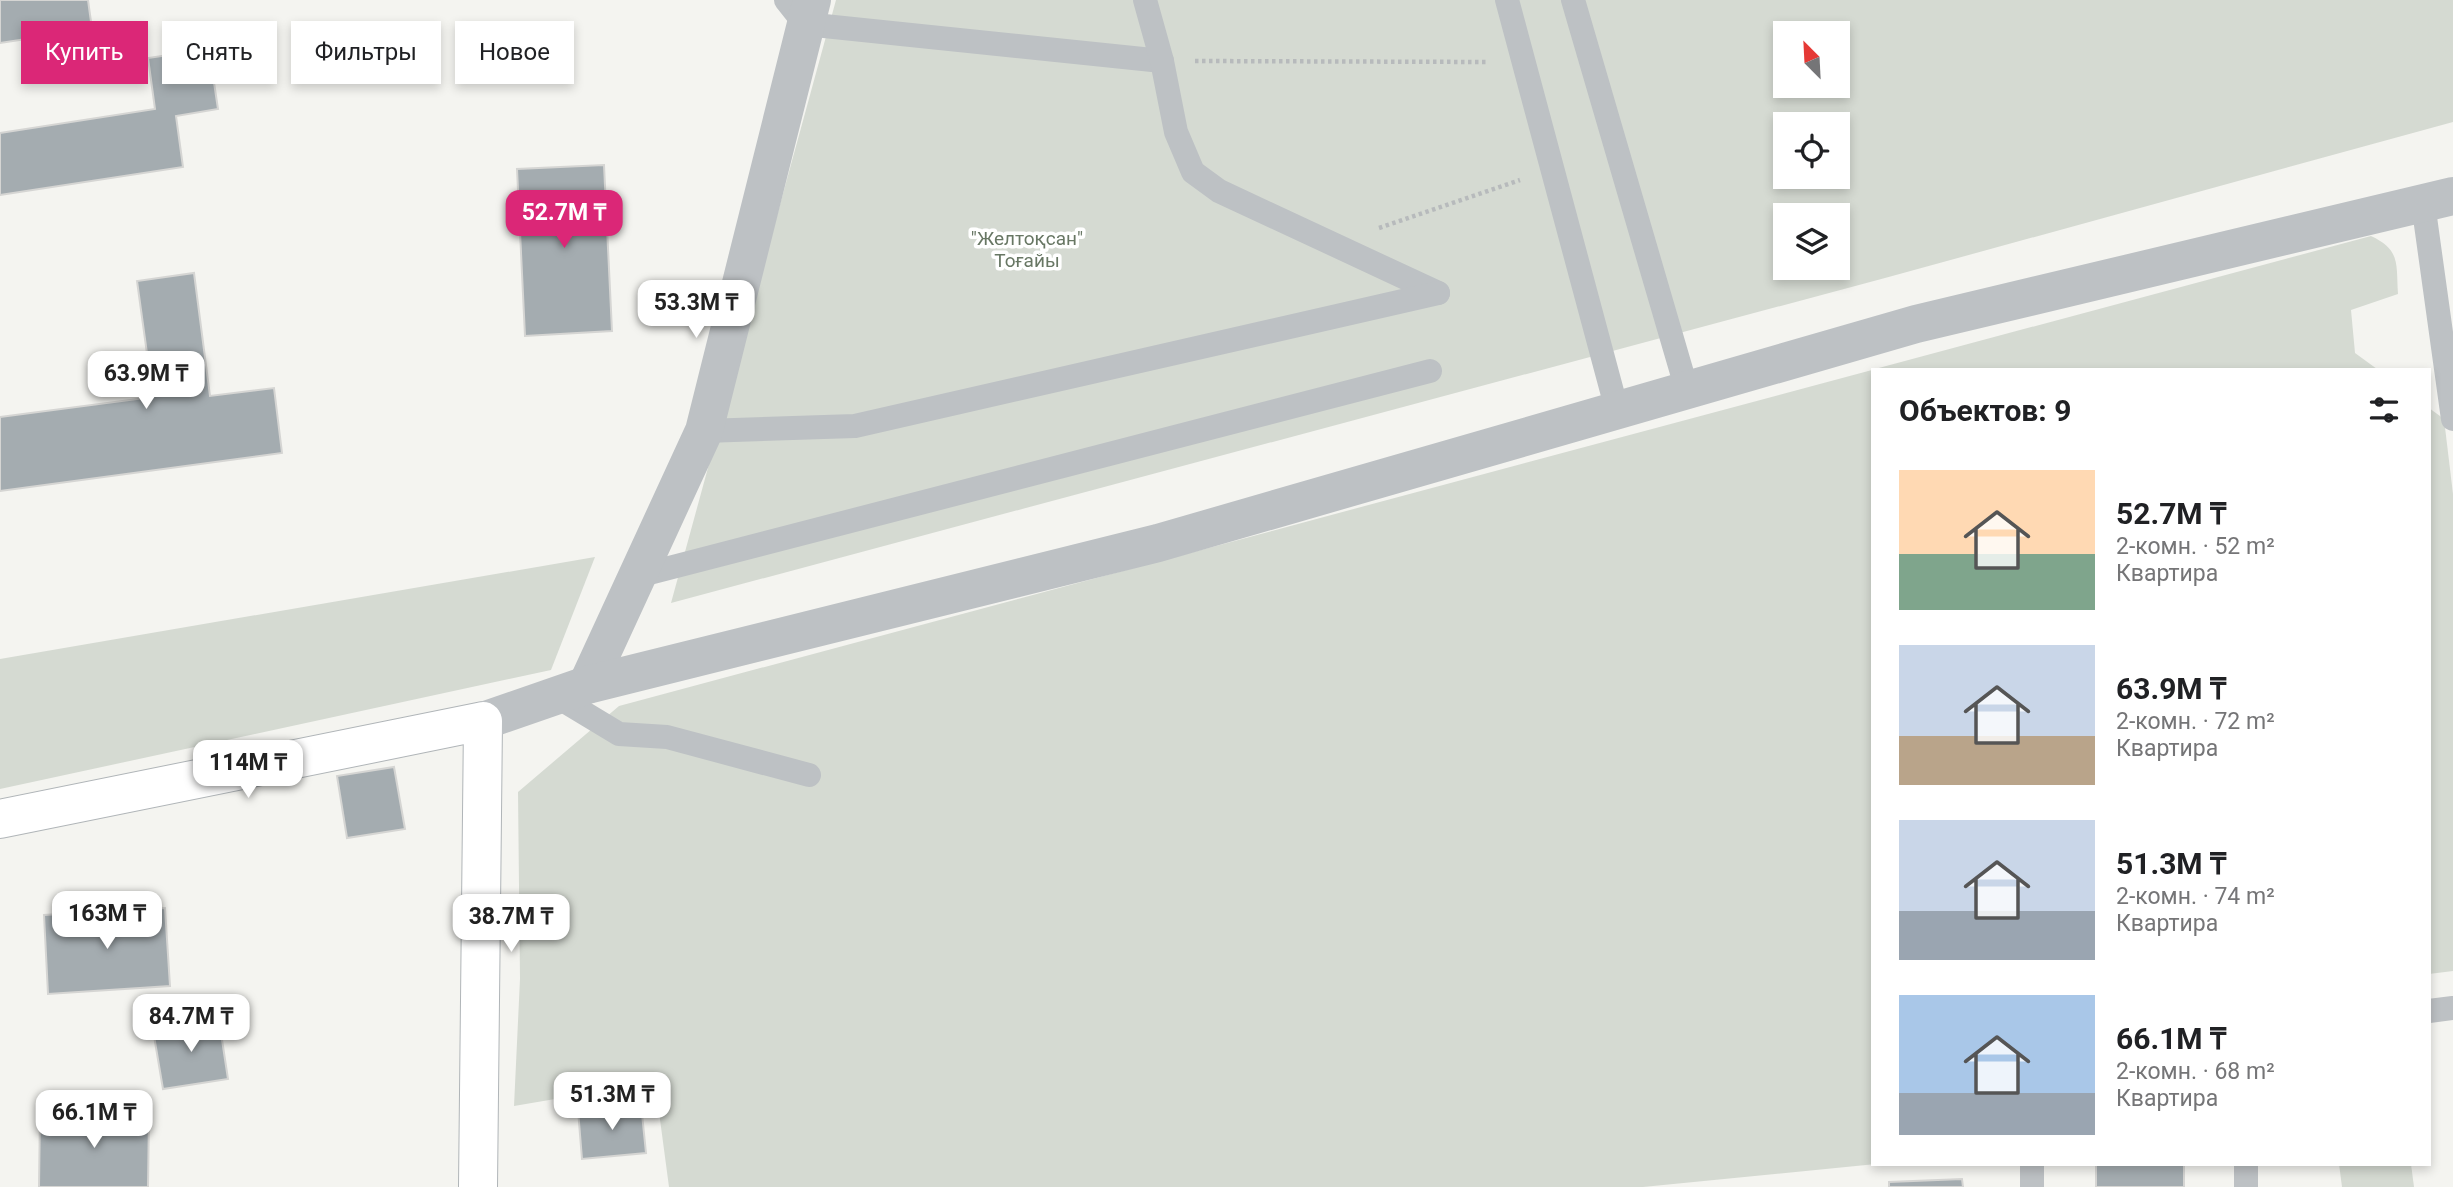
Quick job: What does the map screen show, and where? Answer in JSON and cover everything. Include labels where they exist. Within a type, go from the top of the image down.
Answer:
[{"type":"street","points":[[571,690],[638,576],[704,430],[801,8]]},
{"type":"street","points":[[0,819],[484,721],[571,690],[1158,543],[1916,324],[2438,199]]},
{"type":"street","points":[[478,1187],[484,721]]},
{"type":"lane","points":[[704,430],[855,426],[1438,293],[1219,191],[1194,172],[1176,132],[1162,61],[1145,0]]},
{"type":"lane","points":[[1507,0],[1617,410]]},
{"type":"lane","points":[[1573,0],[1687,390]]},
{"type":"lane","points":[[801,8],[1162,61]]},
{"type":"lane","points":[[2438,199],[2453,419]]},
{"type":"lane","points":[[638,576],[1430,371]]},
{"type":"lane","points":[[571,690],[619,734],[667,737],[810,775]]},
{"type":"lane","points":[[2431,1011],[2453,1008]]},
{"type":"lane","points":[[2032,1166],[2032,1187]]},
{"type":"lane","points":[[2246,1166],[2246,1187]]},
{"type":"path","points":[[1162,61],[1524,63]]},
{"type":"path","points":[[1331,244],[1552,169]]},
{"type":"green space","name":"\"Желтоқсан\" Тоғайы","points":[[836,0],[2453,0],[2453,122],[1885,278],[671,603]]},
{"type":"green space","points":[[2371,236],[2388,247],[2395,259],[2398,294],[2351,310],[2355,353],[2376,368],[1879,368]]},
{"type":"green space","points":[[1871,370],[1871,1164],[1643,1187],[669,1187],[655,1082],[514,1106],[520,979],[518,792],[619,706]]},
{"type":"green space","points":[[2431,409],[2444,419],[2453,494],[2453,971],[2431,974]]},
{"type":"green space","points":[[595,557],[551,670],[0,789],[0,659]]},
{"type":"green space","points":[[2339,1166],[2411,1166],[2414,1187],[2342,1187]]},
{"type":"building","points":[[0,0],[88,0],[91,21],[21,21],[21,40],[0,43]]},
{"type":"building","points":[[162,56],[162,84],[214,84],[218,109],[176,116],[183,167],[0,195],[0,133],[155,109],[148,58]]},
{"type":"building","points":[[604,165],[612,331],[525,336],[517,169]]},
{"type":"building","points":[[194,273],[210,396],[274,388],[282,453],[0,491],[0,417],[153,397],[137,281]]},
{"type":"building","points":[[394,767],[405,829],[347,838],[337,776]]},
{"type":"building","points":[[165,908],[170,986],[48,994],[44,915]]},
{"type":"building","points":[[219,1020],[228,1079],[163,1089],[153,1030]]},
{"type":"building","points":[[641,1104],[646,1153],[582,1159],[578,1110]]},
{"type":"building","points":[[40,1113],[149,1114],[148,1187],[39,1187]]},
{"type":"building","points":[[2096,1166],[2184,1166],[2184,1187],[2096,1187]]},
{"type":"building","points":[[1962,1179],[1963,1187],[1889,1187],[1889,1182]]}]
